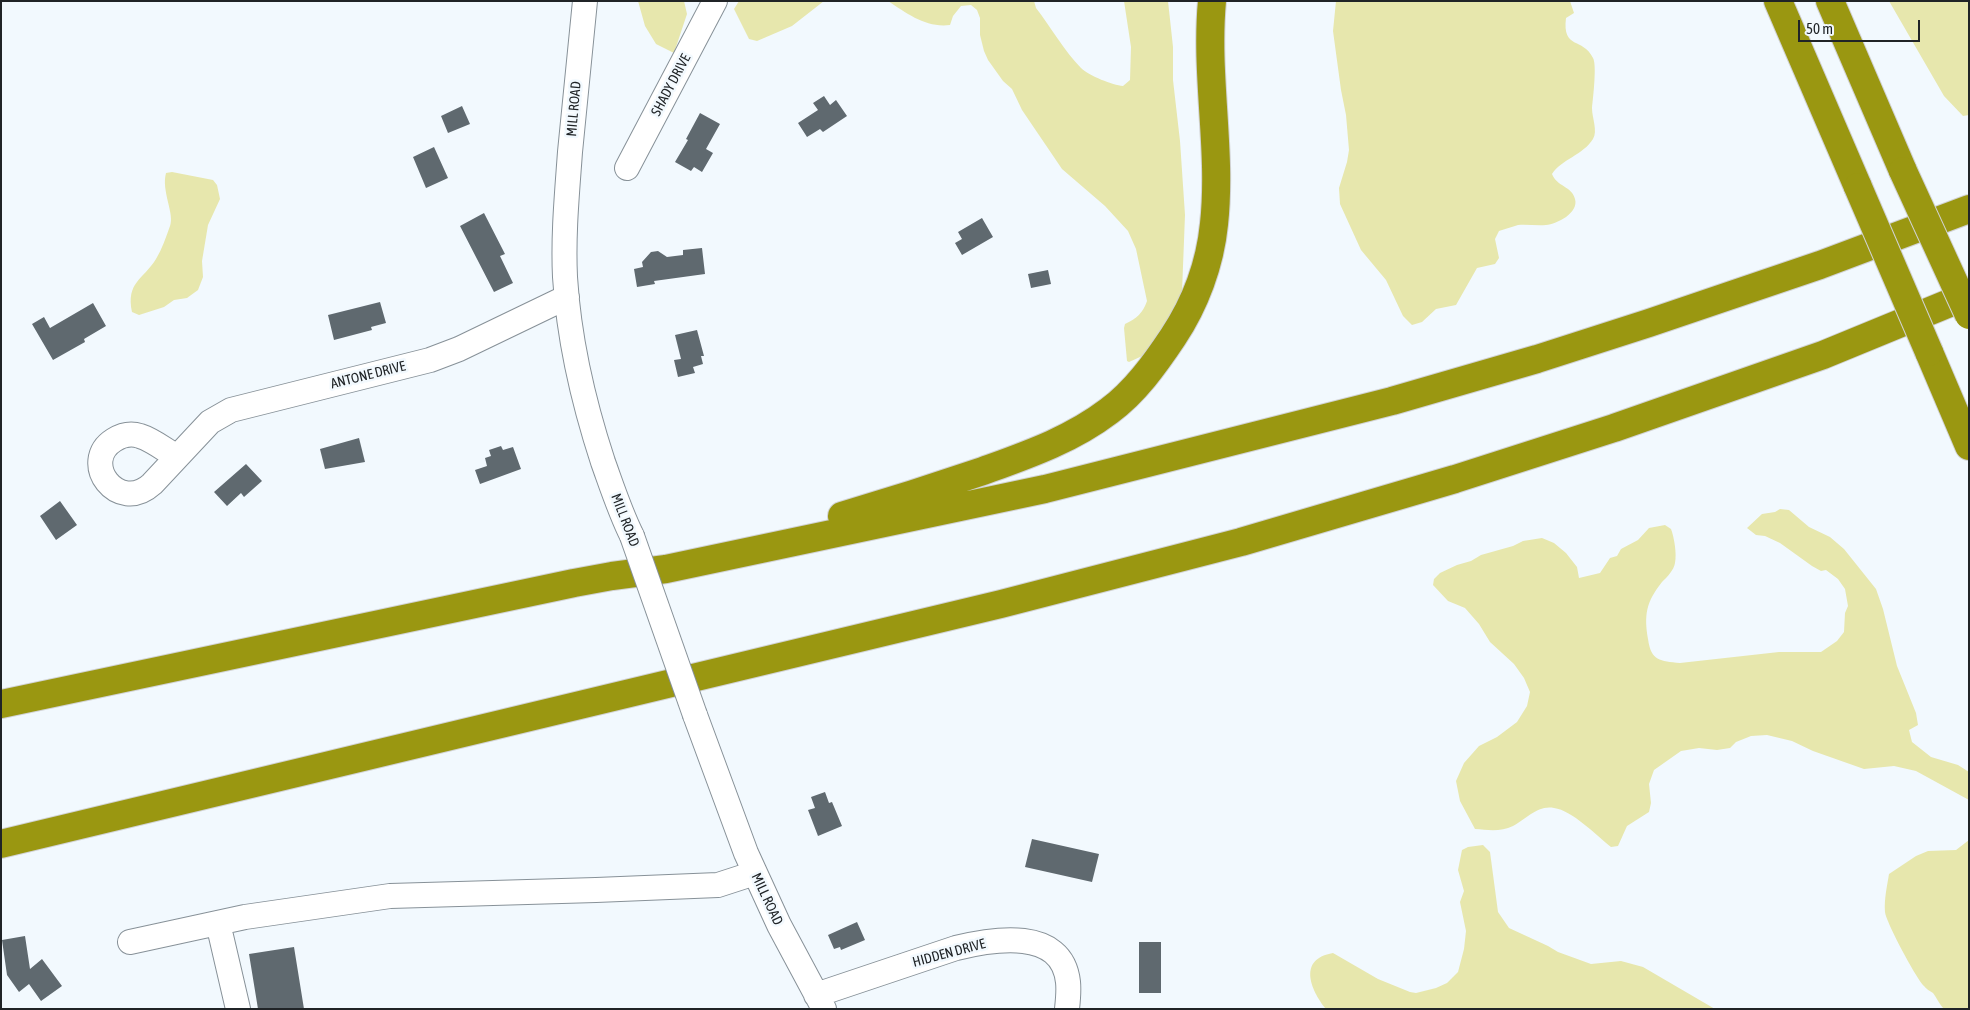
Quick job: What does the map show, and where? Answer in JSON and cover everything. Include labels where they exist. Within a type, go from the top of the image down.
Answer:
[{"type":"highway","points":[[666,569],[905,497],[1022,457],[1070,436],[1109,411],[1126,396],[1157,361],[1182,324],[1200,282],[1211,245],[1216,187],[1210,74],[1212,1]]},
{"type":"highway","points":[[1778,1],[1969,446]]},
{"type":"highway","points":[[1830,1],[1903,171],[1969,315]]},
{"type":"highway","points":[[1,704],[574,583],[666,569],[1045,490],[1392,401],[1489,373],[1640,326],[1836,259],[1969,209]]},
{"type":"highway","points":[[1,844],[1002,604],[1241,542],[1455,479],[1614,428],[1823,355],[1969,295]]},
{"type":"street","name":"MILL ROAD","points":[[584,1],[565,210],[564,249],[570,330],[581,391],[617,500],[632,536],[734,823],[779,925],[820,1002]]},
{"type":"street","name":"SHADY DRIVE","points":[[628,168],[715,1]]},
{"type":"street","name":"ANTONE DRIVE","points":[[177,457],[210,422],[231,410],[430,360],[459,349],[567,297]]},
{"type":"street","points":[[130,942],[245,917],[390,896],[718,885],[755,873]]},
{"type":"street","points":[[218,923],[238,1009]]},
{"type":"street","name":"HIDDEN DRIVE","points":[[820,1002],[852,982],[956,948],[978,943],[1014,940],[1041,945],[1052,950],[1060,959],[1068,981],[1067,1009]]},
{"type":"green space","points":[[638,1],[684,1],[687,14],[674,53],[656,44],[645,26]]},
{"type":"green space","points":[[739,1],[824,1],[792,26],[757,41],[749,39],[734,9]]},
{"type":"green space","points":[[888,1],[1034,1],[1036,8],[1063,47],[1081,68],[1101,80],[1123,86],[1130,80],[1131,47],[1124,1],[1168,1],[1185,215],[1182,292],[1171,332],[1160,348],[1129,362],[1127,361],[1125,324],[1139,315],[1147,301],[1136,249],[1128,231],[1105,206],[1062,169],[1022,110],[1012,89],[1003,81],[988,60],[980,35],[980,18],[977,10],[971,5],[961,6],[953,16],[950,25],[941,25],[917,19]]},
{"type":"green space","points":[[1336,1],[1570,1],[1574,13],[1566,18],[1567,35],[1589,52],[1594,62],[1592,108],[1595,128],[1593,139],[1584,149],[1561,164],[1552,174],[1557,182],[1571,191],[1575,199],[1574,209],[1566,217],[1551,224],[1518,225],[1499,231],[1495,239],[1499,258],[1495,264],[1477,268],[1456,305],[1436,309],[1422,322],[1412,325],[1403,316],[1386,280],[1361,250],[1340,204],[1339,188],[1349,150],[1346,115],[1333,31]]},
{"type":"green space","points":[[1889,1],[1969,1],[1969,115],[1963,116],[1944,96]]},
{"type":"green space","points":[[172,172],[213,180],[217,185],[220,199],[208,225],[202,261],[203,277],[198,290],[187,298],[174,300],[164,307],[139,315],[132,312],[131,294],[137,282],[156,259],[170,226],[171,215],[166,195],[165,180],[166,173]]},
{"type":"green space","points":[[1780,509],[1789,510],[1809,527],[1830,537],[1844,549],[1876,589],[1897,666],[1916,713],[1918,725],[1909,730],[1912,742],[1931,757],[1958,765],[1969,772],[1969,800],[1916,771],[1894,766],[1864,769],[1813,751],[1792,741],[1767,735],[1751,736],[1736,742],[1730,748],[1717,750],[1699,748],[1681,751],[1654,770],[1649,784],[1651,803],[1649,812],[1627,826],[1618,846],[1611,847],[1569,813],[1554,808],[1537,811],[1513,826],[1504,829],[1475,829],[1460,801],[1456,781],[1464,763],[1479,746],[1497,737],[1517,722],[1527,706],[1530,692],[1524,678],[1514,664],[1490,642],[1479,624],[1465,608],[1448,601],[1433,585],[1434,579],[1440,573],[1481,555],[1513,546],[1523,541],[1542,538],[1554,543],[1566,553],[1577,567],[1579,578],[1600,573],[1610,558],[1617,556],[1621,549],[1638,540],[1649,528],[1665,525],[1672,532],[1676,559],[1670,573],[1649,602],[1646,623],[1649,646],[1654,656],[1667,662],[1680,663],[1779,652],[1821,652],[1837,641],[1844,632],[1845,613],[1848,606],[1845,589],[1838,579],[1826,570],[1821,571],[1780,543],[1765,536],[1756,535],[1747,528],[1762,514],[1775,512]]},
{"type":"green space","points":[[1969,840],[1969,1009],[1944,1009],[1933,993],[1920,981],[1896,938],[1885,912],[1886,893],[1889,874],[1916,856],[1928,851],[1956,850]]},
{"type":"green space","points":[[1483,845],[1490,852],[1498,912],[1509,928],[1558,952],[1591,964],[1621,961],[1643,967],[1715,1009],[1326,1009],[1315,993],[1310,976],[1311,968],[1315,961],[1322,956],[1333,953],[1378,979],[1416,993],[1447,983],[1458,972],[1466,931],[1460,902],[1464,891],[1458,870],[1462,850],[1468,847]]},
{"type":"building","points":[[824,96],[830,105],[836,100],[847,116],[823,132],[820,129],[807,137],[798,123],[818,110],[813,103]]},
{"type":"building","points":[[462,106],[470,124],[448,133],[441,116]]},
{"type":"building","points":[[700,113],[720,124],[706,149],[713,153],[702,172],[694,167],[691,171],[675,162],[688,140],[686,139]]},
{"type":"building","points":[[434,147],[448,178],[426,188],[413,157]]},
{"type":"building","points":[[484,213],[505,254],[500,256],[513,283],[494,292],[460,226]]},
{"type":"building","points":[[982,218],[993,237],[962,255],[955,243],[962,239],[958,232]]},
{"type":"building","points":[[702,248],[705,274],[654,281],[655,284],[637,287],[634,269],[643,267],[642,262],[651,252],[658,251],[667,257],[683,255],[683,250]]},
{"type":"building","points":[[1048,270],[1051,284],[1031,288],[1028,274]]},
{"type":"building","points":[[380,302],[386,323],[371,327],[372,330],[334,340],[328,315]]},
{"type":"building","points":[[93,303],[106,326],[84,339],[85,342],[53,360],[32,324],[44,317],[50,328]]},
{"type":"building","points":[[697,330],[704,356],[701,356],[703,364],[693,367],[695,373],[678,377],[674,360],[681,359],[675,335]]},
{"type":"building","points":[[359,438],[365,462],[325,469],[320,449]]},
{"type":"building","points":[[501,446],[503,450],[513,447],[521,469],[480,484],[475,470],[487,466],[485,458],[491,456],[489,450]]},
{"type":"building","points":[[246,464],[262,481],[244,497],[241,493],[227,506],[214,492]]},
{"type":"building","points":[[60,501],[77,525],[56,540],[40,516]]},
{"type":"building","points":[[825,792],[829,803],[832,802],[842,826],[818,836],[808,810],[815,808],[811,797]]},
{"type":"building","points":[[1032,839],[1099,854],[1092,882],[1025,867]]},
{"type":"building","points":[[857,922],[865,940],[841,950],[840,947],[834,949],[828,935]]},
{"type":"building","points":[[25,936],[30,969],[42,959],[62,986],[41,1001],[29,984],[19,992],[7,975],[2,940]]},
{"type":"building","points":[[1139,942],[1161,942],[1161,993],[1139,993]]},
{"type":"building","points":[[294,947],[304,1009],[258,1009],[249,954]]}]
